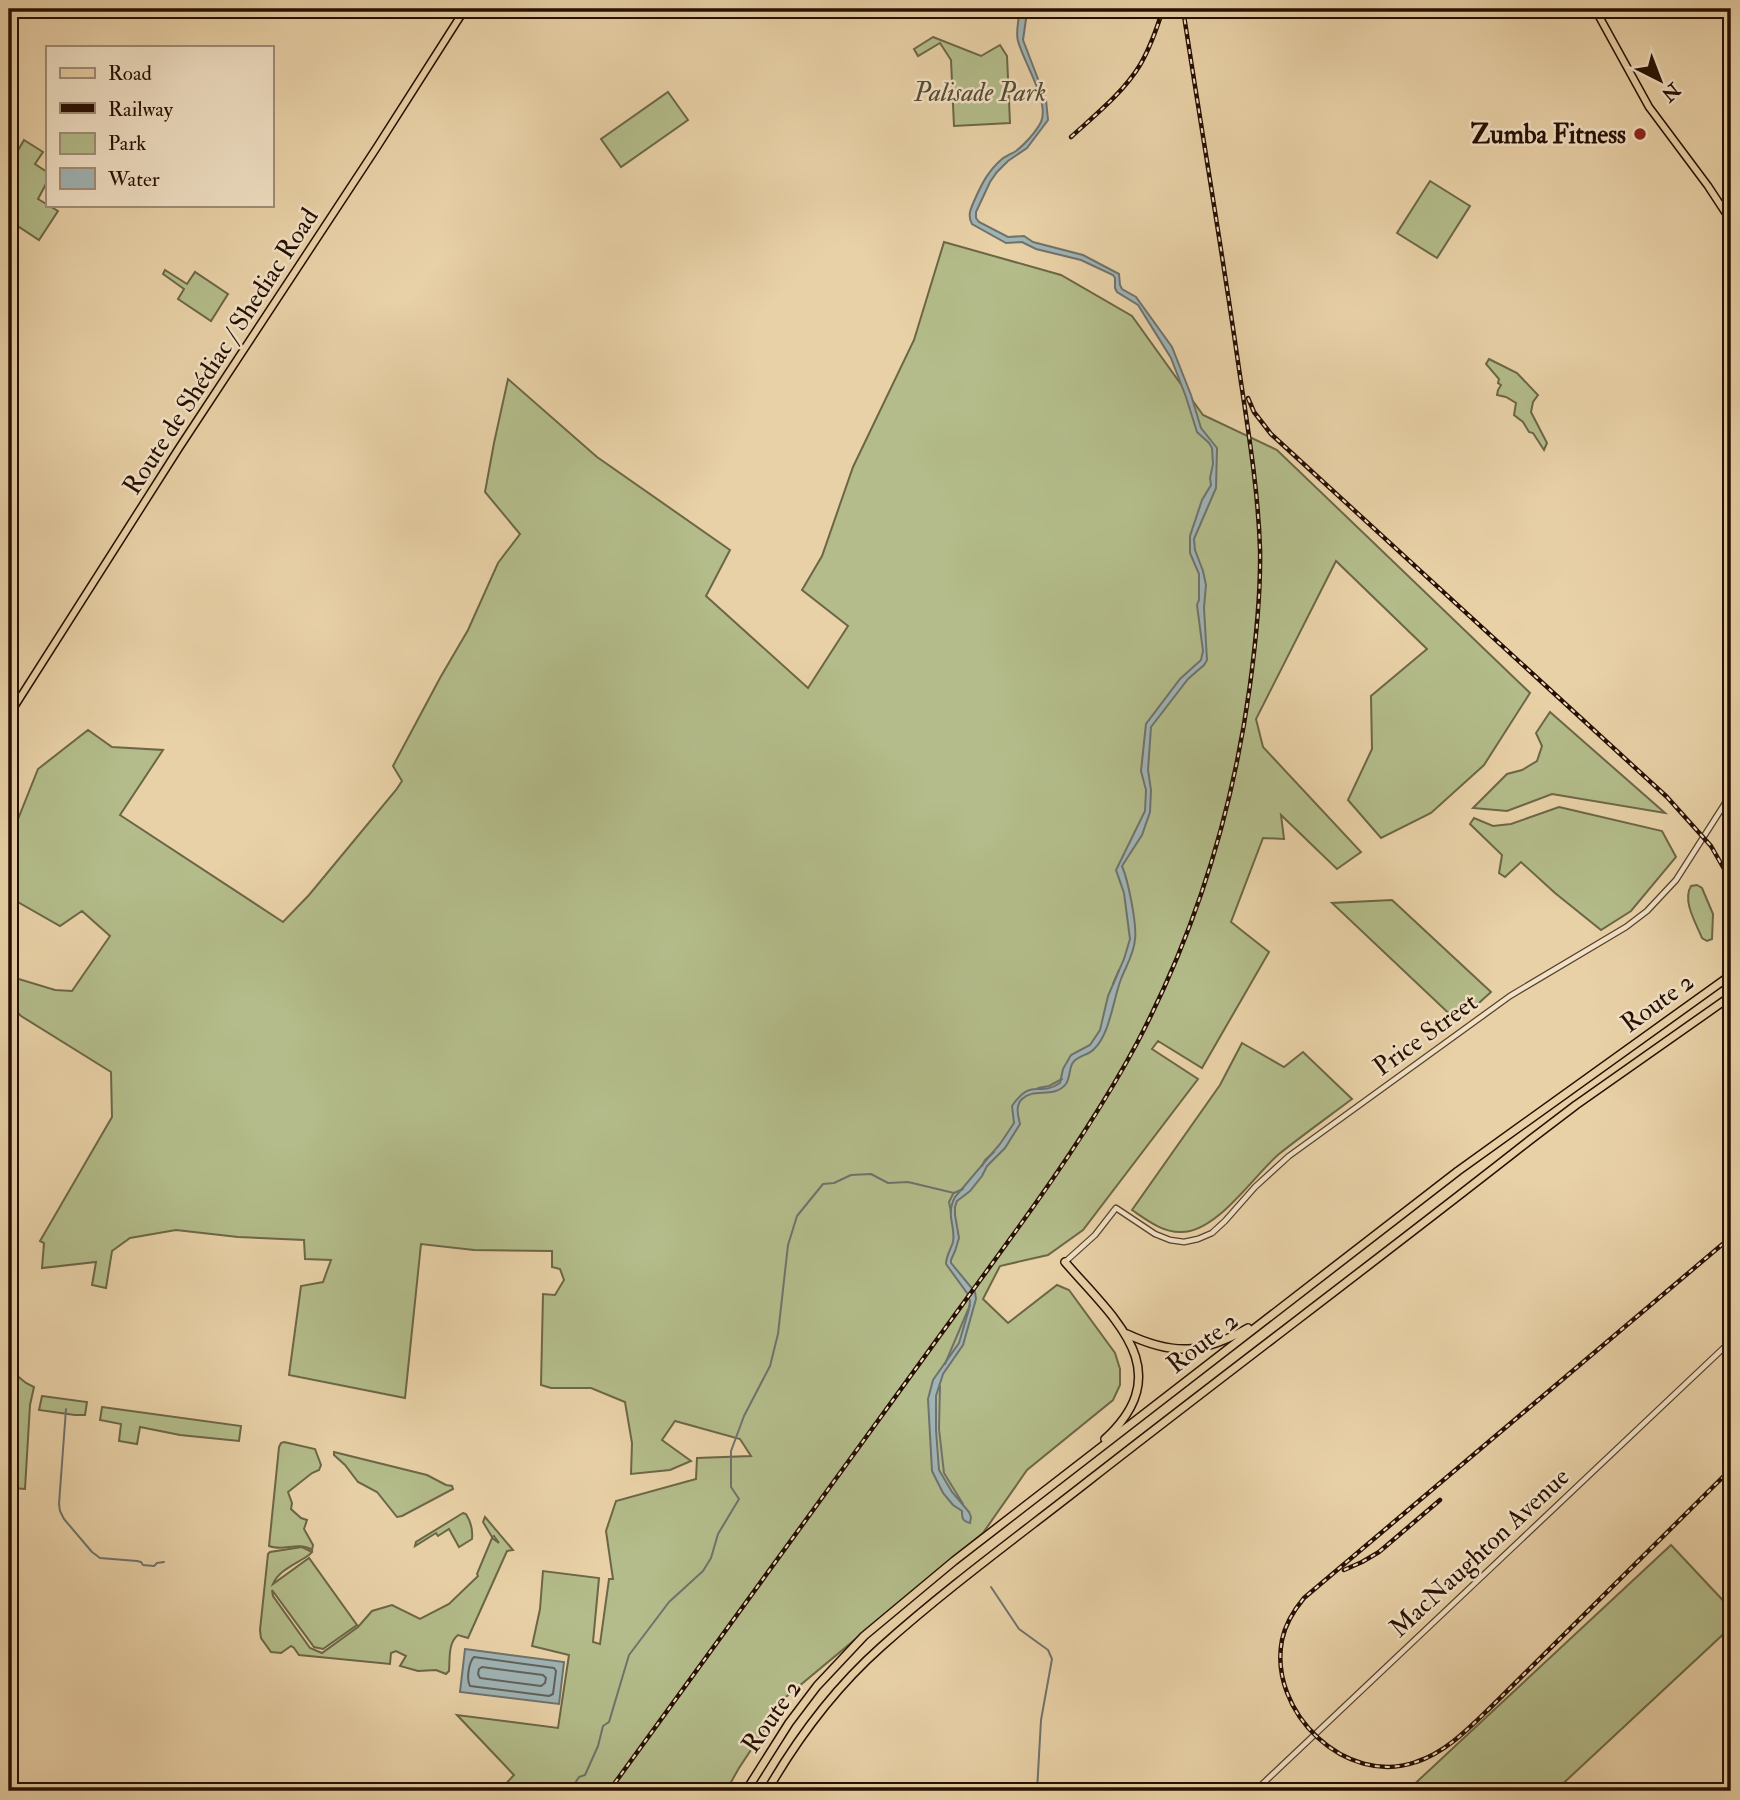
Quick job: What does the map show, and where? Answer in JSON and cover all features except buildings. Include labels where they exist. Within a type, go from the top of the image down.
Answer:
[{"type":"highway","name":"Route 2","points":[[746,1791],[789,1723],[817,1686],[864,1636],[954,1561],[1285,1303],[1505,1136],[1731,975]]},
{"type":"highway","name":"Route 2","points":[[767,1791],[802,1738],[839,1690],[880,1648],[1193,1399],[1530,1140],[1731,996]]},
{"type":"highway","points":[[1065,1262],[1126,1334],[1136,1353],[1139,1372],[1137,1395],[1127,1416],[1071,1470]]},
{"type":"highway","points":[[1126,1334],[1169,1349],[1195,1349],[1215,1344],[1245,1329],[1285,1303]]},
{"type":"main road","points":[[1595,9],[1649,107],[1731,221]]},
{"type":"main road","name":"Route de Shédiac / Shediac Road","points":[[9,715],[464,10]]},
{"type":"street","name":"Price Street","points":[[1065,1262],[1094,1235],[1116,1208],[1155,1234],[1170,1240],[1184,1242],[1212,1233],[1255,1187],[1289,1156],[1510,996],[1626,927],[1647,911],[1676,880],[1731,793]]},
{"type":"street","name":"MacNaughton Avenue","points":[[1255,1791],[1731,1341]]},
{"type":"green space","name":"Palisade Park","points":[[933,37],[981,56],[1000,45],[1007,56],[1010,123],[954,126],[951,60],[940,43],[918,56],[914,49]]},
{"type":"green space","points":[[668,92],[688,120],[621,167],[601,139]]},
{"type":"green space","points":[[24,140],[43,152],[35,164],[46,171],[46,184],[38,199],[58,211],[39,240],[19,227],[9,243],[9,166]]},
{"type":"green space","points":[[1430,181],[1470,206],[1437,258],[1397,233]]},
{"type":"green space","points":[[944,242],[1061,275],[1132,316],[1203,415],[1277,450],[1530,693],[1484,765],[1431,813],[1381,838],[1348,800],[1372,749],[1371,696],[1427,649],[1336,561],[1256,719],[1263,747],[1361,852],[1337,869],[1281,815],[1284,839],[1263,838],[1231,922],[1269,952],[1202,1068],[1158,1041],[1152,1049],[1198,1079],[1083,1230],[1048,1255],[1000,1266],[983,1299],[1008,1323],[1057,1285],[1069,1290],[1115,1353],[1120,1369],[1120,1385],[1113,1400],[1027,1470],[983,1533],[786,1697],[726,1791],[499,1791],[514,1775],[457,1715],[558,1728],[569,1655],[532,1646],[540,1609],[543,1571],[599,1578],[593,1642],[600,1644],[609,1579],[613,1579],[606,1531],[616,1501],[696,1479],[697,1458],[751,1456],[740,1439],[675,1421],[662,1440],[691,1461],[670,1470],[631,1474],[632,1443],[625,1402],[591,1388],[551,1388],[541,1385],[543,1294],[555,1295],[564,1280],[560,1269],[552,1267],[552,1251],[474,1250],[421,1244],[405,1398],[289,1375],[301,1286],[323,1282],[331,1260],[305,1259],[304,1240],[238,1237],[176,1230],[130,1238],[112,1251],[106,1288],[92,1285],[96,1262],[42,1268],[44,1243],[40,1241],[112,1117],[111,1072],[21,1016],[9,1004],[9,976],[55,990],[72,991],[110,936],[82,911],[60,926],[9,897],[9,839],[38,769],[88,730],[112,747],[163,750],[120,815],[283,922],[309,895],[402,781],[393,766],[468,630],[498,563],[520,534],[485,492],[508,379],[597,457],[730,550],[706,596],[808,688],[848,626],[802,590],[822,556],[853,467],[914,340]]},
{"type":"green space","points":[[165,270],[187,284],[195,272],[228,294],[211,321],[178,299],[184,289],[163,274]]},
{"type":"green space","points":[[1489,359],[1517,373],[1538,395],[1531,412],[1547,443],[1544,450],[1533,433],[1514,415],[1516,403],[1497,395],[1501,385],[1486,364]]},
{"type":"green space","points":[[1550,712],[1665,813],[1552,794],[1507,811],[1473,808],[1507,774],[1522,770],[1537,761],[1542,746],[1536,733]]},
{"type":"green space","points":[[1559,807],[1662,831],[1676,857],[1631,911],[1601,930],[1521,862],[1505,877],[1499,873],[1502,855],[1470,824],[1474,818],[1493,826],[1511,824]]},
{"type":"green space","points":[[1691,886],[1702,888],[1713,914],[1712,939],[1707,941],[1702,938],[1689,905]]},
{"type":"green space","points":[[1392,900],[1491,992],[1458,1022],[1332,903]]},
{"type":"green space","points":[[1242,1043],[1284,1067],[1303,1052],[1352,1099],[1279,1154],[1234,1202],[1207,1224],[1180,1232],[1161,1228],[1132,1210],[1220,1085]]},
{"type":"green space","points":[[9,1369],[34,1387],[30,1405],[25,1489],[9,1490]]},
{"type":"green space","points":[[42,1396],[87,1402],[85,1415],[39,1410]]},
{"type":"green space","points":[[102,1407],[241,1426],[239,1441],[180,1435],[140,1427],[137,1444],[119,1441],[121,1424],[100,1420]]},
{"type":"green space","points":[[284,1442],[315,1449],[321,1465],[319,1470],[288,1492],[291,1509],[307,1520],[304,1529],[313,1545],[312,1550],[302,1546],[269,1546],[279,1447]]},
{"type":"green space","points":[[334,1452],[427,1475],[452,1486],[453,1489],[397,1517],[377,1492],[358,1482]]},
{"type":"green space","points":[[463,1513],[470,1523],[472,1539],[459,1547],[449,1529],[438,1536],[436,1533],[415,1546],[416,1542]]},
{"type":"green space","points":[[485,1517],[513,1550],[507,1551],[468,1638],[458,1635],[455,1638],[450,1651],[449,1671],[446,1674],[436,1670],[418,1671],[400,1666],[406,1656],[396,1651],[391,1653],[390,1664],[299,1655],[291,1646],[281,1653],[271,1652],[261,1638],[270,1552],[302,1547],[312,1552],[284,1571],[273,1584],[309,1558],[357,1625],[323,1649],[314,1647],[272,1590],[273,1596],[310,1648],[322,1653],[358,1627],[372,1611],[392,1605],[420,1619],[449,1604],[478,1576],[492,1538],[499,1543],[483,1522]]},
{"type":"green space","points":[[1671,1545],[1731,1609],[1731,1627],[1555,1791],[1407,1791]]},
{"type":"water","points":[[1019,9],[1026,9],[1027,12],[1023,40],[1046,100],[1048,120],[1027,148],[997,172],[976,212],[976,218],[1008,237],[1024,236],[1033,242],[1083,255],[1119,274],[1122,289],[1136,297],[1172,347],[1201,428],[1217,448],[1216,488],[1194,539],[1206,585],[1204,608],[1207,660],[1188,679],[1151,727],[1148,770],[1150,812],[1142,835],[1122,866],[1133,913],[1134,944],[1104,1035],[1094,1049],[1074,1061],[1067,1082],[1061,1088],[1022,1099],[1018,1108],[1020,1124],[1005,1148],[987,1166],[970,1191],[957,1201],[955,1207],[959,1238],[951,1263],[975,1292],[976,1299],[963,1345],[943,1374],[936,1396],[936,1430],[939,1470],[952,1492],[969,1512],[970,1523],[964,1520],[962,1511],[943,1493],[932,1471],[928,1399],[933,1380],[959,1343],[970,1301],[946,1264],[953,1242],[952,1204],[1014,1123],[1012,1106],[1019,1097],[1031,1089],[1046,1089],[1060,1083],[1063,1069],[1071,1055],[1090,1045],[1100,1030],[1108,996],[1130,939],[1124,893],[1116,870],[1145,811],[1146,790],[1141,771],[1146,724],[1180,679],[1201,660],[1203,651],[1197,605],[1199,574],[1190,553],[1190,536],[1202,500],[1211,485],[1213,464],[1212,448],[1197,432],[1171,358],[1138,305],[1117,292],[1113,275],[1081,260],[1036,249],[1022,242],[1006,243],[972,224],[972,205],[990,172],[1002,159],[1023,145],[1041,122],[1043,114],[1039,93],[1018,41]]},
{"type":"water","points":[[465,1649],[564,1662],[559,1704],[460,1692]]},
{"type":"waterway","points":[[1113,984],[1119,970]]},
{"type":"waterway","points":[[1038,1088],[1062,1079]]},
{"type":"waterway","points":[[982,1166],[994,1152]]},
{"type":"waterway","points":[[570,1791],[579,1777],[585,1775],[598,1746],[603,1726],[609,1722],[629,1655],[669,1602],[703,1571],[711,1558],[718,1534],[739,1499],[731,1487],[731,1451],[744,1416],[770,1366],[778,1334],[788,1245],[797,1216],[823,1184],[834,1183],[851,1175],[871,1174],[888,1183],[908,1182],[954,1193]]},
{"type":"waterway","points":[[954,1193],[963,1189]]},
{"type":"waterway","points":[[951,1212],[949,1202],[953,1194]]},
{"type":"waterway","points":[[945,1364],[970,1305]]},
{"type":"waterway","points":[[940,1386],[939,1429],[944,1473],[963,1504]]},
{"type":"waterway","points":[[66,1409],[59,1504],[64,1519],[100,1558],[137,1561],[143,1565],[154,1566],[164,1562]]},
{"type":"waterway","points":[[991,1587],[1019,1629],[1048,1650],[1052,1659],[1041,1720],[1037,1791]]},
{"type":"waterway","points":[[1724,1772],[1731,1760]]},
{"type":"railway","points":[[1071,137],[1108,103],[1133,75],[1147,52],[1163,9]]},
{"type":"railway","points":[[609,1791],[1077,1143],[1123,1069],[1158,1001],[1209,869],[1243,732],[1256,634],[1260,549],[1248,432],[1183,9]]},
{"type":"railway","points":[[1248,398],[1254,412],[1271,434],[1667,797],[1711,846],[1731,881]]},
{"type":"railway","points":[[1731,1237],[1304,1598],[1283,1634],[1281,1667],[1287,1693],[1300,1717],[1318,1737],[1339,1753],[1364,1764],[1390,1767],[1427,1758],[1458,1738],[1485,1713],[1731,1469]]},
{"type":"railway","points":[[1344,1570],[1379,1552],[1440,1500]]},
{"type":"place","name":"Zumba Fitness","points":[[1640,134]]}]
